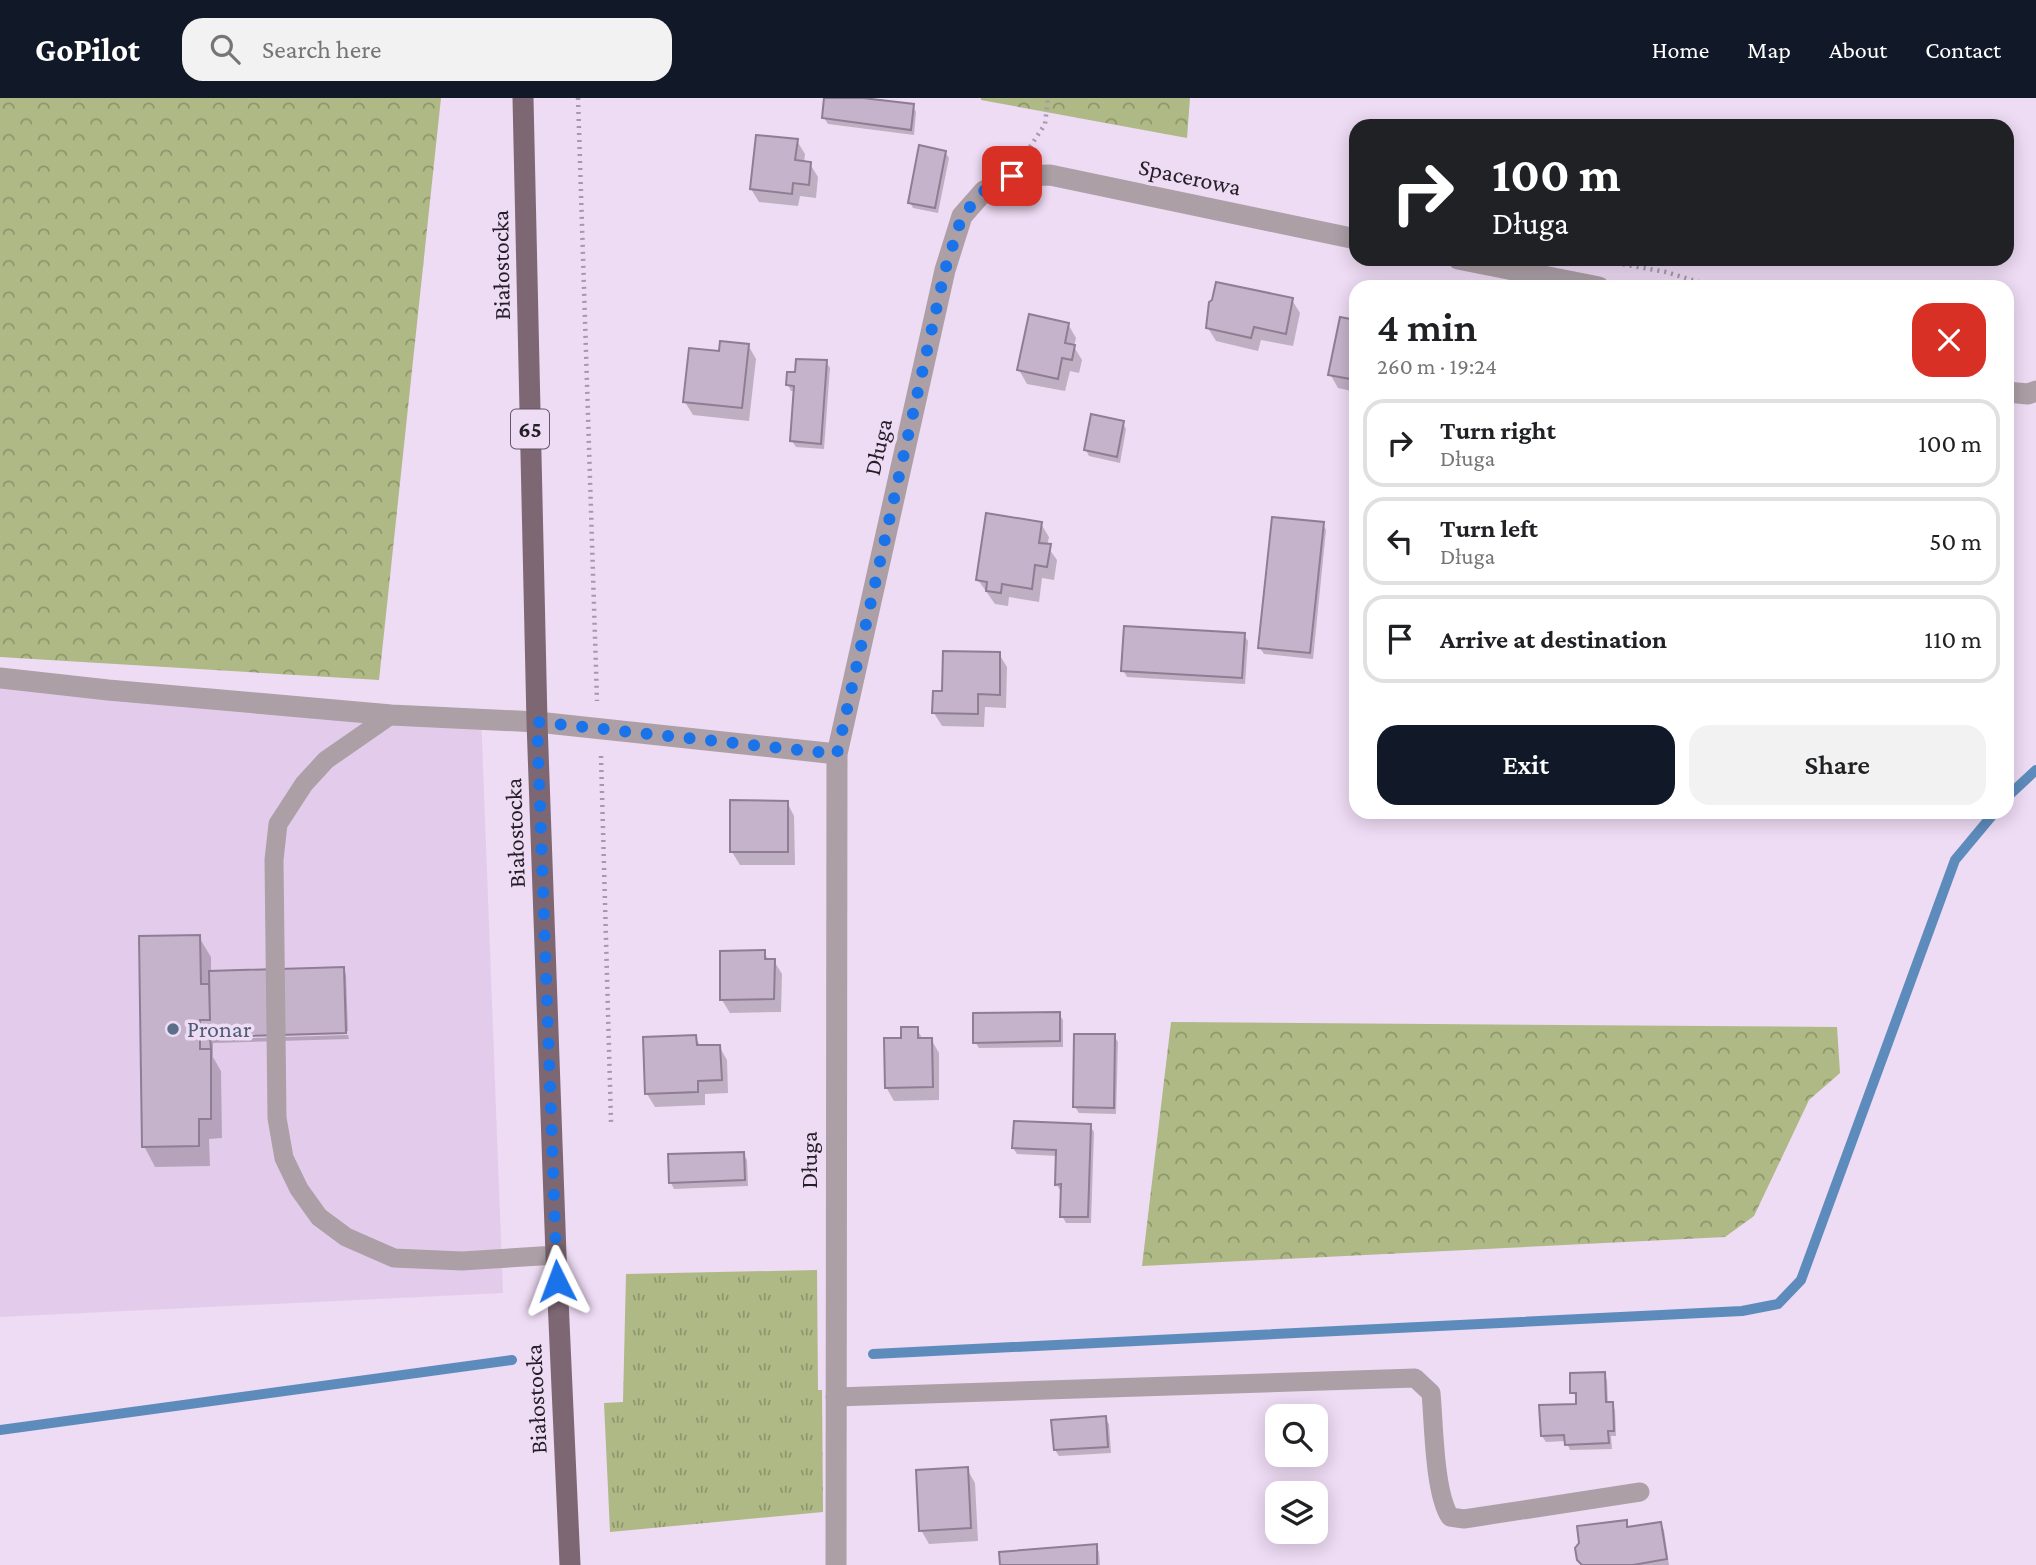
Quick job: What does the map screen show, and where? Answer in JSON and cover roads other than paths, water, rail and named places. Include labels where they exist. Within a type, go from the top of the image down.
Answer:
[{"type":"main road","name":"Białostocka","points":[[523,98],[537,722],[570,1565]]},
{"type":"street","name":"Spacerowa","points":[[1012,176],[1050,175],[1349,238]]},
{"type":"street","name":"Długa","points":[[836,1565],[837,754],[945,270],[962,216],[984,191],[1012,176]]},
{"type":"street","points":[[1493,266],[1564,280]]},
{"type":"street","points":[[2014,393],[2028,394],[2036,391]]},
{"type":"street","points":[[0,678],[391,715],[537,722],[837,754]]},
{"type":"lane","points":[[391,715],[326,760],[304,785],[278,824],[274,860],[277,1118],[284,1158],[299,1189],[319,1217],[346,1237],[394,1258],[461,1261],[556,1255]]},
{"type":"lane","points":[[835,1396],[1415,1378],[1431,1393],[1438,1470],[1444,1507],[1450,1517],[1464,1519],[1640,1492]]},
{"type":"waterway","points":[[2014,790],[2036,770]]},
{"type":"waterway","points":[[873,1354],[1742,1311],[1778,1304],[1801,1280],[1955,860],[1989,819]]},
{"type":"waterway","points":[[0,1430],[512,1360]]},
{"type":"place","name":"Pronar","points":[[173,1029]]}]
